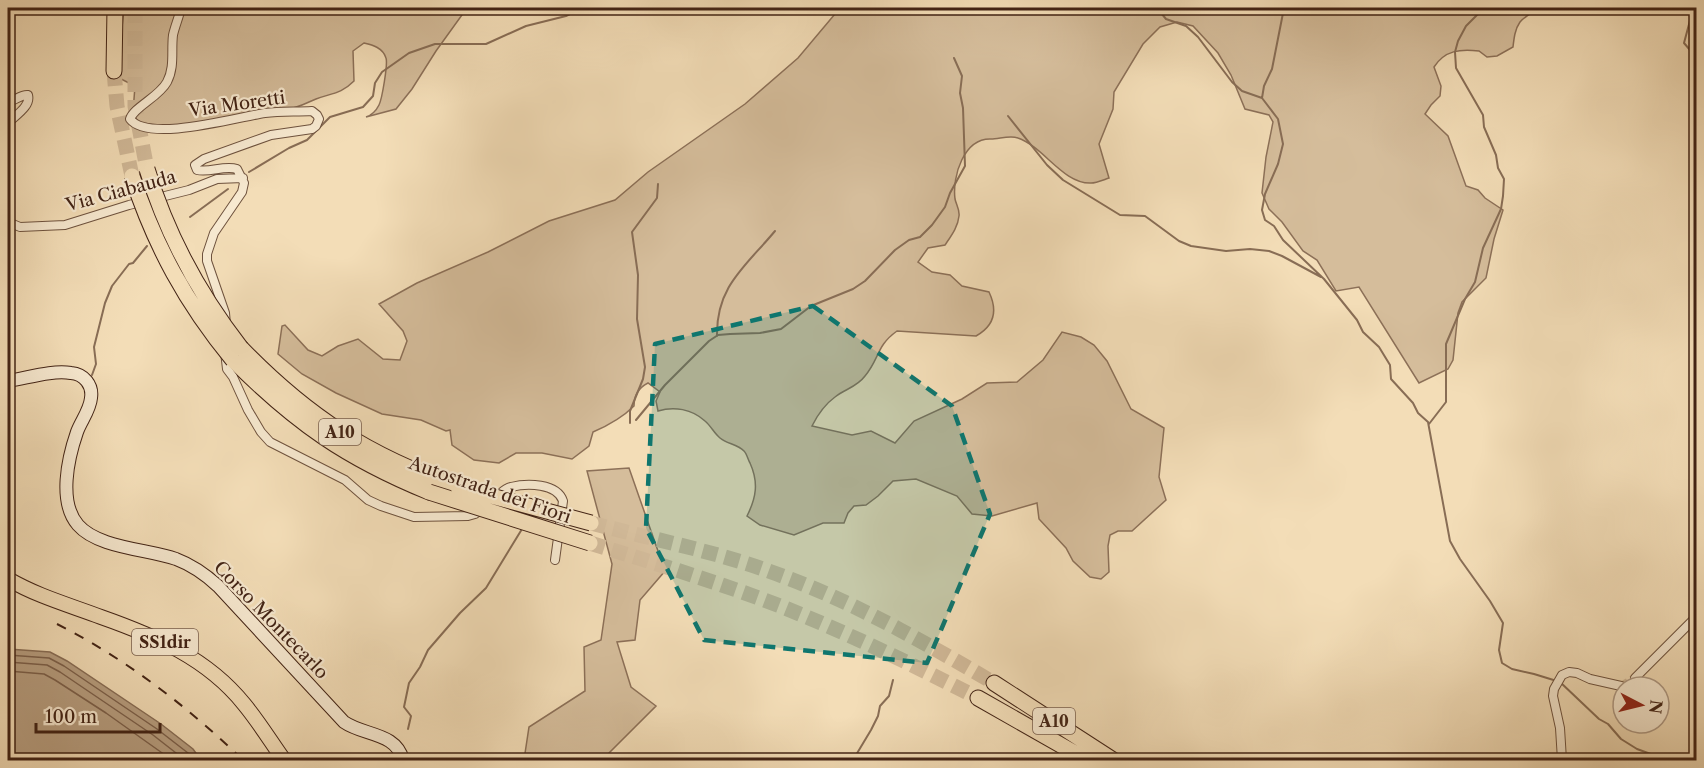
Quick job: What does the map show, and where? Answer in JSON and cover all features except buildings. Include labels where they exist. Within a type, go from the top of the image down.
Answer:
[{"type":"highway","points":[[114,71],[115,8]]},
{"type":"highway","name":"Autostrada dei Fiori","points":[[147,169],[161,213],[186,266],[237,354],[329,425],[374,453],[458,487],[591,523]]},
{"type":"highway","name":"Autostrada dei Fiori","points":[[132,176],[152,234],[177,282],[195,310],[237,354],[282,407],[329,442],[372,467],[429,492],[590,543]]},
{"type":"highway","name":"A10","points":[[994,683],[1113,760]]},
{"type":"highway","name":"A10","points":[[978,698],[1087,760]]},
{"type":"main road","name":"Corso Montecarlo","points":[[8,381],[71,373],[81,376],[88,383],[91,401],[74,444],[67,487],[70,513],[82,529],[98,539],[180,561],[209,578],[337,716],[350,726],[391,741],[403,760]]},
{"type":"main road","name":"SS1dir","points":[[8,579],[41,596],[151,636],[195,660],[223,682],[243,703],[284,760]]},
{"type":"street","name":"Via Moretti","points":[[180,8],[173,35],[173,55],[168,80],[154,97],[132,114],[130,119],[132,122],[141,126],[166,130],[269,113],[312,111],[319,119],[312,129],[271,135],[204,159],[195,165],[197,170],[201,171],[234,167],[243,178]]},
{"type":"street","points":[[8,102],[24,94],[29,98],[27,104],[8,123]]},
{"type":"street","name":"Via Ciabauda","points":[[8,222],[20,227],[65,225],[129,205],[189,190],[217,179],[243,178]]},
{"type":"street","points":[[243,178],[242,192],[214,233],[207,261],[226,321],[225,363],[261,432],[274,445],[345,480],[368,500],[414,517],[475,514],[510,487],[554,489],[563,501],[555,560]]},
{"type":"street","points":[[1638,675],[1696,617]]},
{"type":"street","points":[[1562,760],[1560,728],[1553,696],[1554,689],[1562,675],[1569,672],[1577,673],[1590,679],[1611,684]]},
{"type":"highlighted area","points":[[813,306],[952,406],[990,514],[927,663],[704,640],[646,528],[655,344]]},
{"type":"shaded area","points":[[124,8],[467,8],[396,109],[366,117],[379,105],[386,58],[380,49],[364,43],[353,51],[354,81],[340,91],[293,108],[170,128],[138,122],[133,112],[135,86],[119,78],[118,66]]},
{"type":"shaded area","points":[[840,8],[1536,8],[1518,25],[1513,47],[1497,56],[1487,57],[1479,51],[1454,52],[1443,57],[1434,67],[1441,86],[1440,96],[1425,114],[1448,136],[1466,186],[1478,190],[1485,198],[1503,210],[1486,278],[1462,302],[1458,313],[1453,360],[1448,369],[1419,383],[1359,287],[1336,291],[1317,260],[1303,251],[1282,222],[1269,209],[1262,193],[1273,122],[1269,115],[1245,109],[1231,75],[1218,53],[1193,26],[1177,22],[1160,27],[1143,44],[1114,92],[1113,109],[1099,144],[1109,178],[1091,183],[1071,178],[1036,149],[1015,137],[982,140],[967,151],[956,180],[955,199],[959,214],[956,228],[945,245],[928,248],[918,262],[932,272],[950,275],[962,286],[989,292],[994,312],[990,323],[976,336],[897,331],[885,342],[862,380],[828,403],[812,426],[852,435],[871,431],[895,443],[914,421],[962,399],[987,383],[1017,382],[1043,360],[1062,332],[1081,337],[1094,345],[1107,361],[1131,409],[1164,428],[1159,477],[1166,500],[1132,531],[1118,531],[1110,535],[1109,572],[1101,579],[1090,577],[1073,561],[1066,548],[1039,519],[1037,503],[992,516],[972,514],[957,496],[916,479],[893,481],[866,505],[854,506],[844,523],[823,523],[794,535],[760,525],[747,516],[753,503],[755,477],[745,452],[720,438],[707,423],[689,411],[670,409],[658,411],[656,401],[660,392],[648,383],[637,392],[634,406],[615,421],[593,432],[589,446],[572,459],[542,453],[516,453],[499,463],[474,460],[452,445],[450,430],[446,431],[421,420],[382,414],[336,393],[302,374],[278,354],[282,326],[285,325],[308,350],[322,356],[338,346],[358,339],[383,359],[400,360],[407,341],[403,331],[379,304],[417,283],[488,252],[549,221],[615,200],[648,172],[745,104],[798,58]]},
{"type":"shaded area","points":[[629,468],[665,571],[640,600],[635,640],[617,642],[631,687],[656,706],[604,760],[524,760],[529,727],[585,691],[584,647],[601,640],[612,564],[587,471]]},
{"type":"water","points":[[8,649],[50,652],[67,661],[161,724],[193,749],[201,760],[8,760]]},
{"type":"waterway","points":[[249,172],[307,140],[330,117],[363,107],[373,96],[375,83],[382,72],[409,53],[435,44],[486,44],[526,26],[566,16],[582,8]]},
{"type":"waterway","points":[[1157,8],[1166,19],[1186,26],[1198,37],[1232,82],[1242,91],[1262,98],[1278,119],[1283,144],[1278,164],[1265,194],[1262,210],[1265,220],[1274,226],[1283,240],[1324,279],[1357,320],[1363,332],[1379,347],[1390,365],[1391,379],[1428,422],[1450,541],[1503,623],[1499,650],[1502,663],[1512,669],[1560,682],[1599,719],[1608,724],[1621,739],[1637,749],[1667,760]]},
{"type":"waterway","points":[[1262,98],[1264,86],[1272,69],[1284,8]]},
{"type":"waterway","points":[[1429,424],[1446,402],[1446,344],[1465,299],[1475,282],[1483,248],[1501,209],[1503,196],[1504,179],[1484,127],[1483,115],[1456,68],[1455,52],[1458,41],[1466,26],[1478,14],[1479,8]]},
{"type":"waterway","points":[[1690,8],[1692,13],[1684,43],[1696,57]]},
{"type":"waterway","points":[[636,420],[665,385],[709,341],[718,335],[760,333],[781,329],[811,306],[853,289],[865,281],[895,250],[909,240],[920,237],[932,225],[945,207],[965,166],[963,108],[960,93],[962,76],[954,58]]},
{"type":"waterway","points":[[1008,116],[1047,165],[1063,180],[1120,215],[1145,216],[1179,241],[1191,246],[1226,251],[1250,249],[1269,251],[1321,277]]},
{"type":"waterway","points":[[630,423],[630,411],[643,379],[645,367],[637,319],[638,275],[632,232],[657,198],[658,184]]},
{"type":"waterway","points":[[190,217],[228,189]]},
{"type":"waterway","points":[[717,336],[718,319],[727,290],[744,266],[775,231]]},
{"type":"waterway","points":[[92,375],[96,364],[94,347],[105,303],[112,286],[147,246]]},
{"type":"waterway","points":[[408,729],[411,716],[404,707],[409,683],[428,650],[460,613],[486,588],[522,529]]},
{"type":"waterway","points":[[853,760],[871,730],[880,706],[889,696],[893,680]]},
{"type":"tunnel","points":[[135,8],[135,106],[147,169]]},
{"type":"tunnel","points":[[114,71],[117,106],[132,176]]},
{"type":"tunnel","points":[[591,523],[732,559],[806,585],[888,624],[994,683]]},
{"type":"tunnel","points":[[590,543],[780,606],[880,650],[978,698]]},
{"type":"railway","points":[[57,624],[132,668],[200,721],[243,760]]}]
